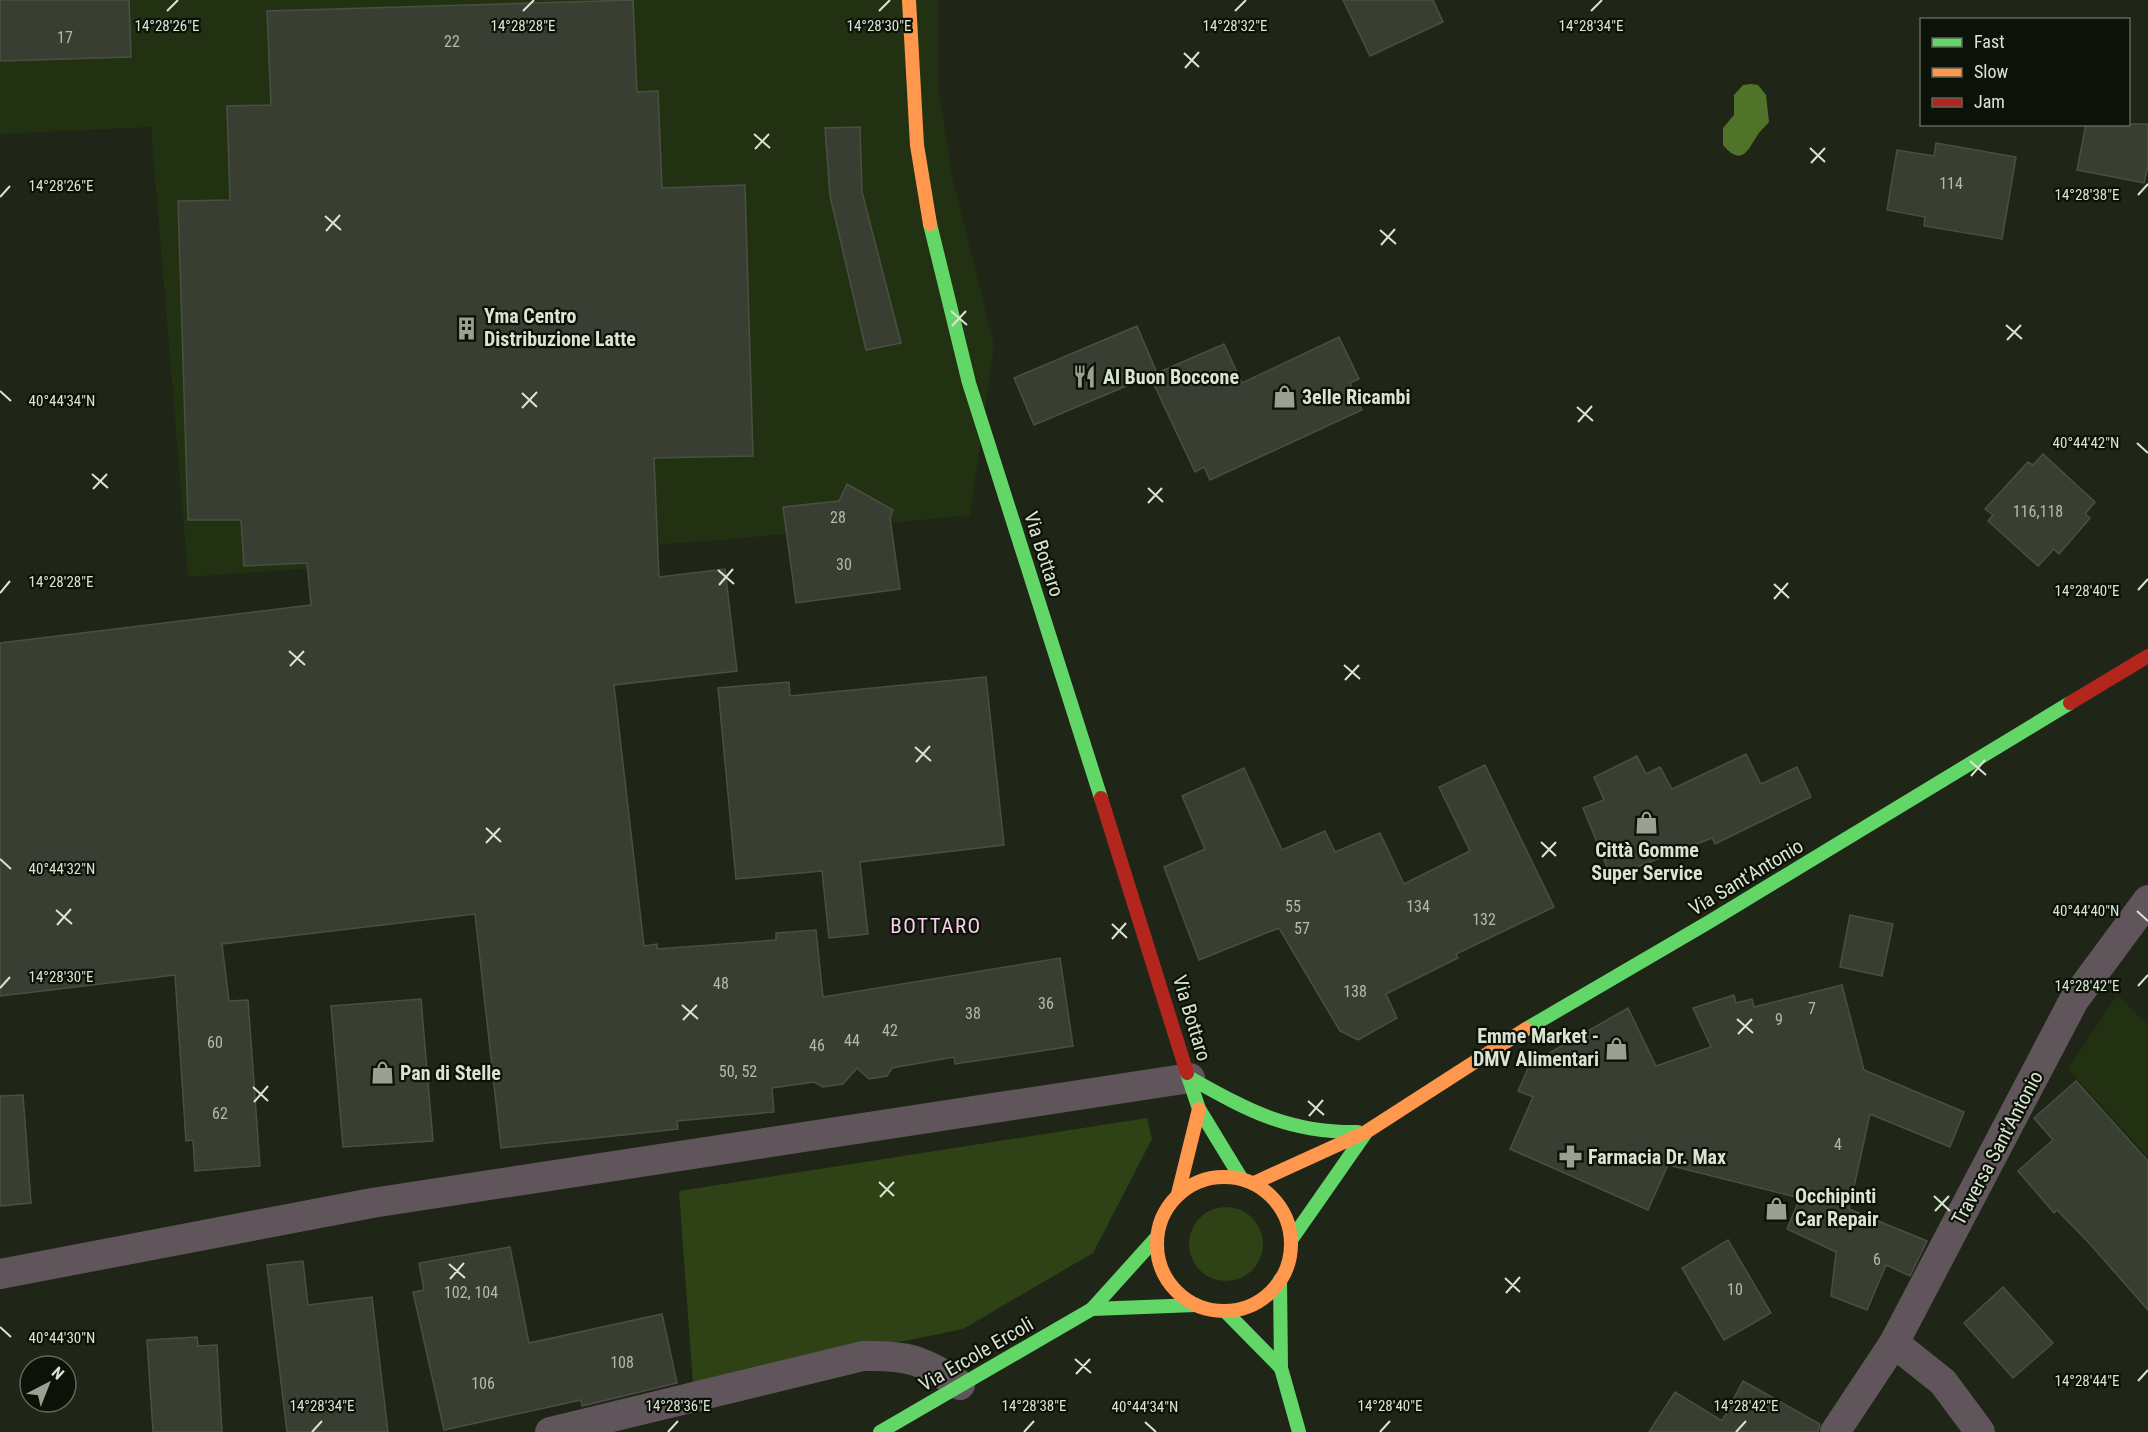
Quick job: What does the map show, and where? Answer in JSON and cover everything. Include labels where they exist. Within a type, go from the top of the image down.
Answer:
[{"type":"main road","name":"Via Bottaro","points":[[909,0],[917,145],[928,219],[966,372],[1199,1108],[1248,1181]]},
{"type":"main road","name":"Via Sant'Antonio","points":[[1248,1181],[1366,1132],[1546,1016],[1709,922],[2148,656]]},
{"type":"main road","points":[[1190,1078],[1234,1103],[1278,1121],[1321,1132],[1366,1132]]},
{"type":"main road","points":[[1178,1194],[1197,1182],[1219,1177],[1248,1181],[1269,1193],[1281,1207],[1288,1223],[1291,1240],[1287,1268],[1281,1280],[1266,1296],[1247,1307],[1225,1311],[1196,1305],[1179,1293],[1166,1277],[1158,1258],[1157,1237],[1164,1214],[1178,1194],[1199,1108]]},
{"type":"main road","name":"Via Sant'Antonio","points":[[1291,1240],[1366,1132]]},
{"type":"main road","name":"Via Ercole Ercoli","points":[[880,1432],[1092,1309],[1157,1237]]},
{"type":"main road","points":[[1281,1280],[1281,1368],[1299,1432]]},
{"type":"main road","name":"Via Ercole Ercoli","points":[[1092,1309],[1196,1305]]},
{"type":"main road","points":[[1225,1311],[1281,1368]]},
{"type":"street","name":"Traversa Sant'Antonio","points":[[1835,1432],[1894,1343],[2074,1000],[2148,900]]},
{"type":"street","points":[[0,1274],[372,1203],[1190,1078]]},
{"type":"street","points":[[1894,1343],[1943,1382],[1980,1432]]},
{"type":"street","points":[[550,1432],[863,1356],[898,1355],[926,1363],[960,1385]]},
{"type":"shaded area","points":[[0,0],[938,0],[938,84],[951,170],[994,346],[970,515],[735,539],[188,577],[151,127],[0,134]]},
{"type":"shaded area","points":[[1743,85],[1758,85],[1766,95],[1769,122],[1745,153],[1736,155],[1723,145],[1723,128],[1734,115],[1734,95]]},
{"type":"shaded area","points":[[2117,995],[2148,1025],[2148,1157],[2068,1069]]},
{"type":"shaded area","points":[[1147,1118],[1152,1139],[1093,1253],[963,1329],[693,1384],[679,1191]]},
{"type":"shaded area","points":[[1219,1207],[1233,1207],[1247,1213],[1257,1223],[1263,1237],[1261,1258],[1247,1275],[1233,1281],[1219,1281],[1205,1275],[1195,1265],[1189,1251],[1189,1237],[1195,1223],[1205,1213]]},
{"type":"building","points":[[0,0],[129,0],[131,57],[0,61]]},
{"type":"building","points":[[633,0],[637,92],[658,91],[662,188],[745,185],[753,456],[654,458],[659,577],[725,569],[737,671],[614,685],[644,946],[657,944],[657,949],[776,940],[776,933],[816,930],[823,997],[1060,958],[1073,1046],[955,1064],[954,1057],[892,1068],[887,1076],[869,1079],[857,1068],[843,1084],[823,1087],[814,1082],[772,1088],[774,1112],[677,1121],[678,1129],[501,1148],[475,914],[222,944],[229,1001],[248,1000],[260,1166],[195,1171],[193,1140],[186,1141],[175,975],[0,996],[0,643],[311,605],[307,563],[244,566],[241,520],[188,520],[178,201],[230,200],[227,106],[271,105],[267,11]]},
{"type":"building","points":[[1343,0],[1433,0],[1443,22],[1370,56]]},
{"type":"building","points":[[2148,124],[2148,166],[2144,183],[2077,170],[2086,126]]},
{"type":"building","points":[[860,127],[862,192],[901,343],[866,350],[830,196],[825,128]]},
{"type":"building","points":[[1936,143],[2016,157],[2002,239],[1924,226],[1925,217],[1887,210],[1897,150],[1934,156]]},
{"type":"building","points":[[1137,326],[1157,373],[1224,344],[1242,383],[1339,337],[1359,379],[1350,383],[1362,410],[1210,480],[1204,467],[1195,472],[1150,376],[1034,425],[1014,378]]},
{"type":"building","points":[[2043,454],[2095,502],[2085,514],[2090,518],[2059,554],[2054,549],[2038,566],[1988,521],[1993,515],[1985,509],[2028,462],[2033,465]]},
{"type":"building","points":[[847,484],[893,510],[890,518],[900,589],[796,603],[783,507],[839,501]]},
{"type":"building","points":[[986,677],[1004,845],[860,862],[868,934],[829,938],[822,871],[736,879],[718,688],[789,682],[790,696]]},
{"type":"building","name":"Città Gomme Super Service","points":[[1746,754],[1761,784],[1797,767],[1811,797],[1715,844],[1712,838],[1611,877],[1583,808],[1604,800],[1594,777],[1637,756],[1646,774],[1660,767],[1672,789]]},
{"type":"building","points":[[1485,765],[1554,907],[1456,954],[1458,958],[1386,994],[1397,1018],[1358,1040],[1340,1031],[1279,928],[1199,960],[1164,867],[1205,849],[1182,796],[1244,768],[1282,850],[1325,831],[1335,852],[1380,833],[1404,884],[1470,851],[1439,787]]},
{"type":"building","points":[[1850,915],[1893,924],[1882,976],[1840,967]]},
{"type":"building","points":[[1842,985],[1864,1070],[1964,1112],[1950,1147],[1870,1114],[1849,1209],[1927,1241],[1910,1276],[1886,1265],[1867,1310],[1831,1296],[1836,1252],[1787,1229],[1800,1198],[1668,1165],[1648,1210],[1510,1149],[1533,1097],[1518,1091],[1530,1064],[1628,1008],[1656,1066],[1711,1047],[1693,1008],[1734,995],[1736,1003],[1752,999],[1754,1007]]},
{"type":"building","name":"Pan di Stelle","points":[[421,999],[433,1141],[343,1147],[331,1006]]},
{"type":"building","points":[[2076,1081],[2148,1161],[2148,1310],[2090,1244],[2057,1210],[2054,1213],[2018,1171],[2053,1140],[2034,1118]]},
{"type":"building","points":[[23,1095],[31,1203],[0,1206],[0,1096]]},
{"type":"building","points":[[1728,1240],[1771,1313],[1724,1340],[1682,1268]]},
{"type":"building","points":[[510,1247],[529,1343],[662,1314],[677,1383],[582,1406],[581,1400],[444,1430],[413,1292],[424,1290],[419,1263]]},
{"type":"building","points":[[303,1261],[308,1305],[372,1297],[388,1432],[287,1432],[267,1265]]},
{"type":"building","points":[[2003,1287],[2053,1343],[2013,1378],[1964,1323]]},
{"type":"building","points":[[197,1337],[198,1346],[217,1345],[222,1432],[153,1432],[147,1340]]},
{"type":"building","points":[[1743,1381],[1820,1424],[1818,1432],[1649,1432],[1675,1392],[1722,1421]]},
{"type":"traffic: fast","points":[[930,224],[969,383],[1101,798]]},
{"type":"traffic: fast","points":[[1526,1029],[1709,922],[2070,703]]},
{"type":"traffic: fast","points":[[1187,1073],[1199,1109],[1241,1178]]},
{"type":"traffic: fast","points":[[1190,1078],[1270,1118],[1311,1129],[1358,1132]]},
{"type":"traffic: fast","points":[[1291,1240],[1365,1134]]},
{"type":"traffic: fast","points":[[880,1432],[1092,1309],[1157,1237]]},
{"type":"traffic: fast","points":[[1280,1280],[1281,1368],[1299,1432]]},
{"type":"traffic: fast","points":[[1092,1309],[1196,1305]]},
{"type":"traffic: fast","points":[[1225,1311],[1281,1368]]},
{"type":"traffic: slow","points":[[909,0],[917,145],[930,224]]},
{"type":"traffic: slow","points":[[1254,1183],[1366,1132],[1526,1029]]},
{"type":"traffic: slow","points":[[1178,1194],[1199,1109]]},
{"type":"traffic: slow","points":[[1224,1177],[1250,1182],[1271,1197],[1286,1218],[1291,1244],[1286,1270],[1271,1291],[1250,1306],[1224,1311],[1198,1306],[1177,1291],[1162,1270],[1157,1244],[1162,1218],[1177,1197],[1198,1182],[1224,1177]]},
{"type":"traffic: jam","points":[[2070,703],[2148,656]]},
{"type":"traffic: jam","points":[[1101,798],[1187,1073]]},
{"type":"place","name":"Yma Centro Distribuzione Latte","points":[[466,328]]},
{"type":"place","name":"Al Buon Boccone","points":[[1085,377]]},
{"type":"place","name":"3elle Ricambi","points":[[1284,397]]},
{"type":"place","name":"Città Gomme Super Service","points":[[1647,823]]},
{"type":"place","name":"Emme Market - DMV Alimentari","points":[[1617,1048]]},
{"type":"place","name":"Pan di Stelle","points":[[382,1073]]},
{"type":"place","name":"Farmacia Dr. Max","points":[[1570,1157]]},
{"type":"place","name":"Occhipinti Car Repair","points":[[1777,1208]]},
{"type":"district","name":"BOTTARO","points":[[936,926]]}]
